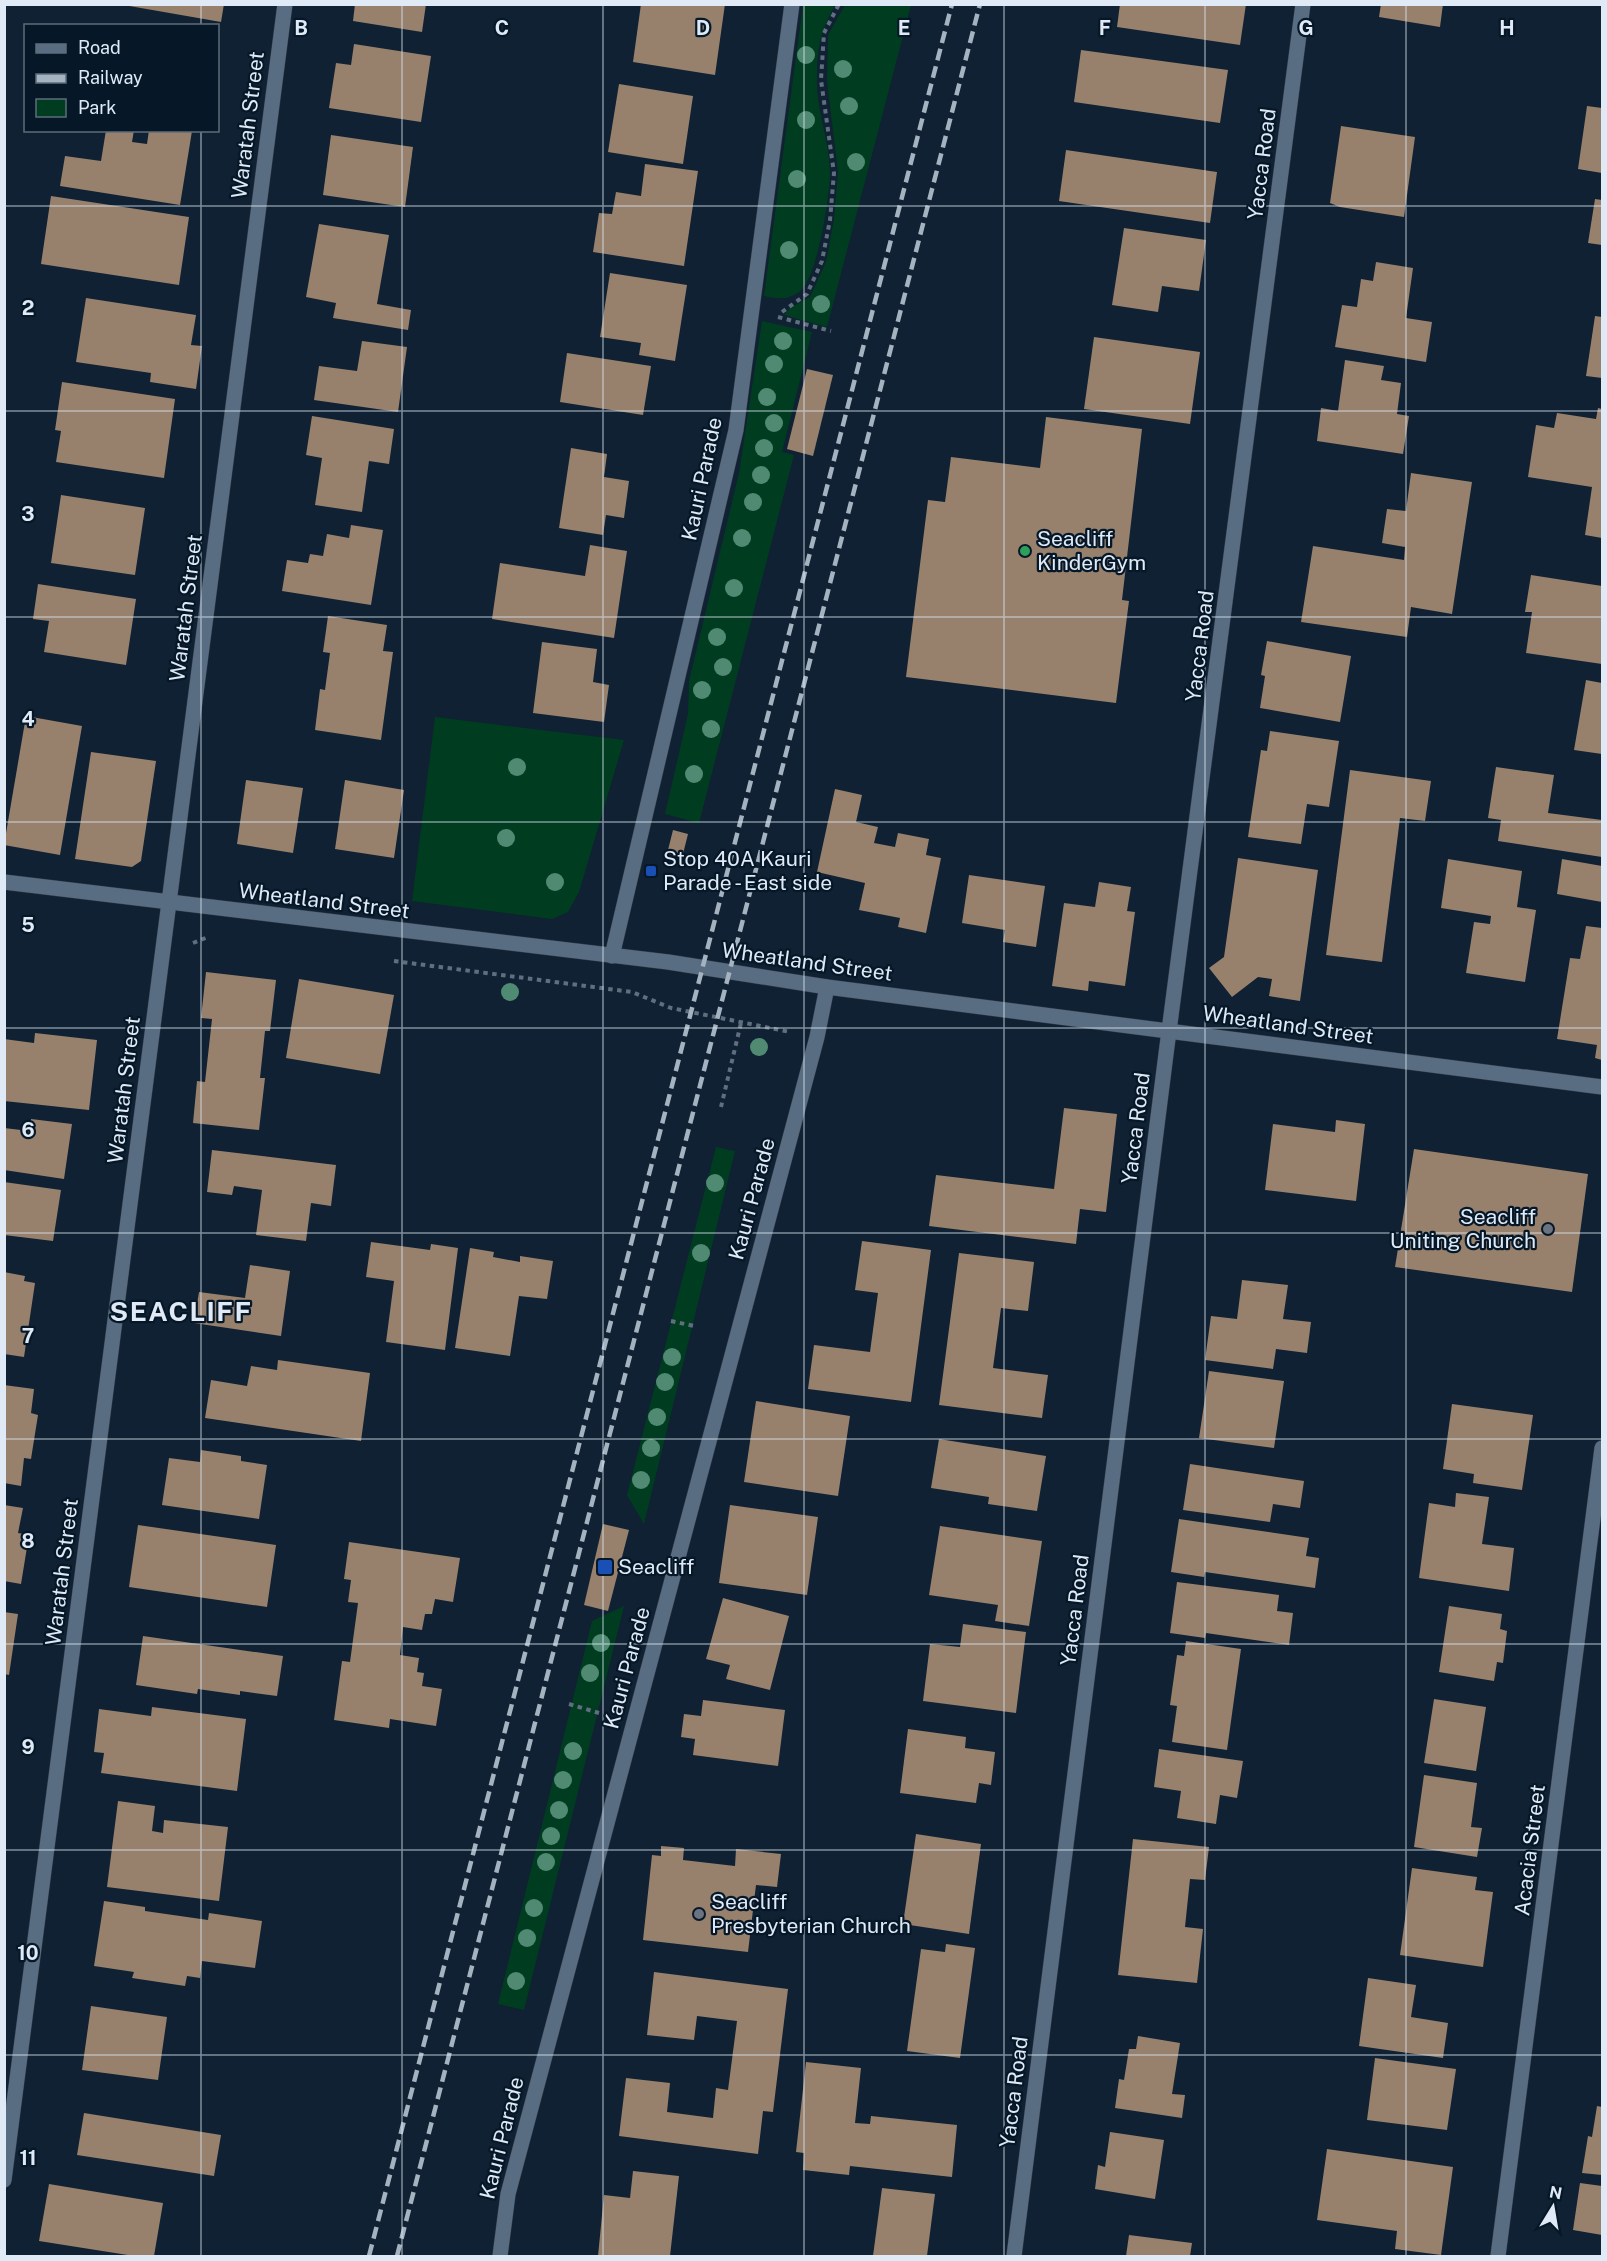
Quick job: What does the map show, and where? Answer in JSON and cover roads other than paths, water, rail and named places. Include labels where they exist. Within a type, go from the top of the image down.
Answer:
[{"type":"street","name":"Waratah Street","points":[[4,2180],[285,4]]},
{"type":"street","name":"Kauri Parade","points":[[612,956],[736,430],[792,4]]},
{"type":"street","name":"Yacca Road","points":[[1014,2256],[1169,1031],[1303,4]]},
{"type":"street","name":"Wheatland Street","points":[[4,882],[169,904],[612,956],[827,987],[1602,1087]]},
{"type":"street","name":"Kauri Parade","points":[[500,2256],[508,2194],[818,1037],[827,987]]},
{"type":"street","name":"Acacia Street","points":[[1498,2256],[1602,1448]]},
{"type":"railway","points":[[369,2256],[952,4]]},
{"type":"railway","points":[[397,2256],[980,4]]},
{"type":"place","name":"Seacliff KinderGym","points":[[1025,551]]},
{"type":"place","name":"Stop 40A Kauri Parade - East side","points":[[651,871]]},
{"type":"place","name":"Seacliff Uniting Church","points":[[1548,1229]]},
{"type":"place","name":"Seacliff","points":[[605,1567]]},
{"type":"place","name":"Seacliff Presbyterian Church","points":[[699,1914]]},
{"type":"district","name":"SEACLIFF","points":[[181,1312]]}]
